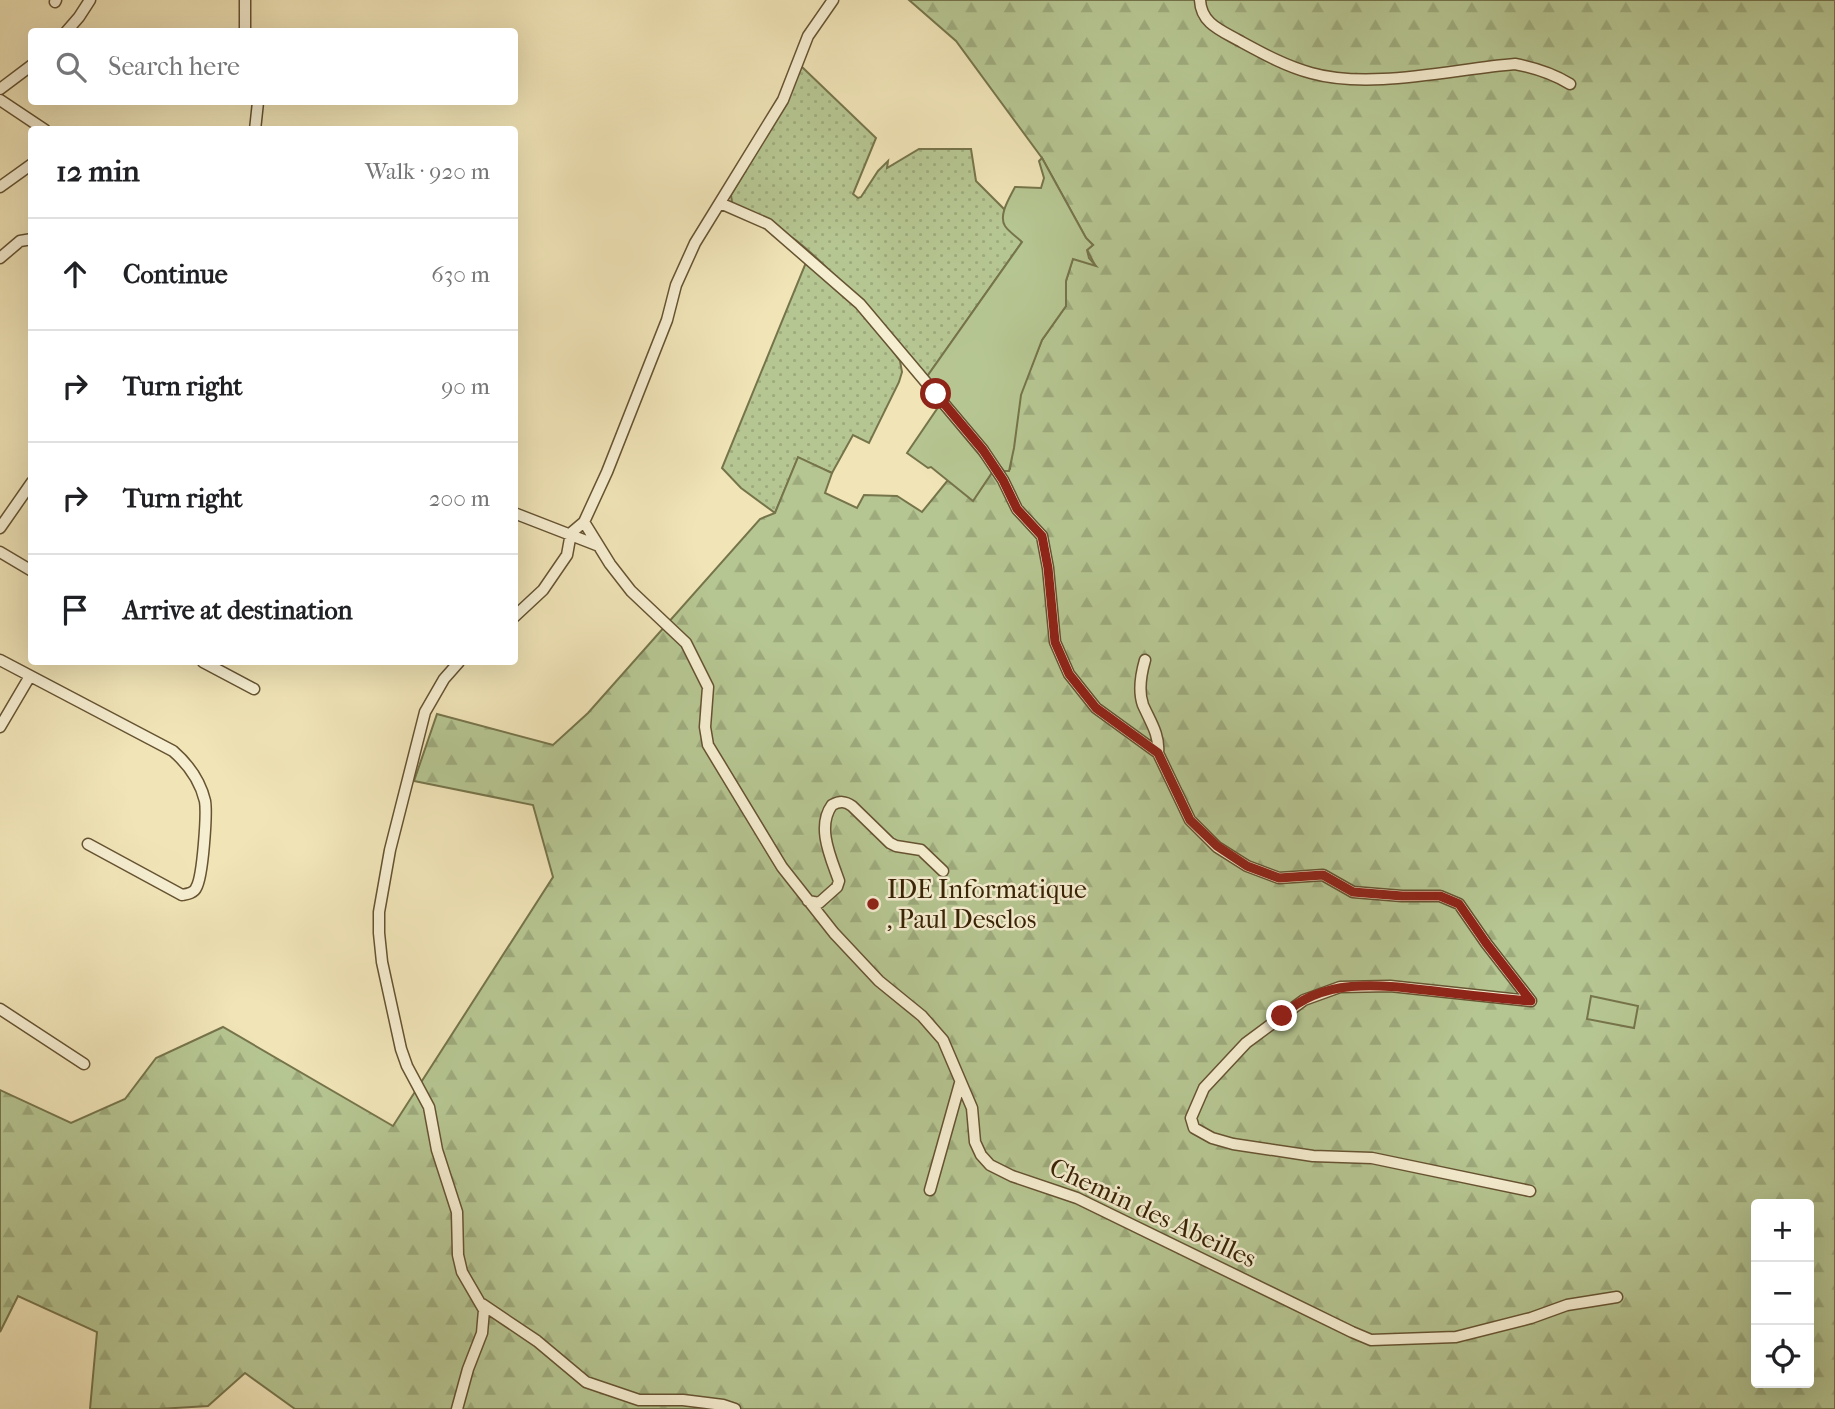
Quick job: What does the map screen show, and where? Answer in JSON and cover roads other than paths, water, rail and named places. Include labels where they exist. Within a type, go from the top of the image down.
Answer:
[{"type":"street","points":[[69,28],[90,0]]},
{"type":"street","points":[[245,0],[246,28]]},
{"type":"street","points":[[518,613],[543,590],[567,555],[570,533],[584,522],[607,472],[667,320],[676,285],[695,243],[783,100],[808,36],[833,0]]},
{"type":"street","points":[[1200,0],[1201,12],[1215,27],[1276,61],[1313,74],[1361,80],[1515,64],[1555,74],[1570,84]]},
{"type":"street","points":[[0,89],[28,68]]},
{"type":"street","points":[[0,100],[38,126]]},
{"type":"street","points":[[255,126],[258,105]]},
{"type":"street","points":[[0,187],[28,167]]},
{"type":"street","points":[[720,203],[768,224],[860,304],[983,450],[1003,480],[1017,509],[1042,536],[1055,642],[1069,674],[1096,708],[1158,753],[1190,820],[1217,846],[1247,866],[1279,878],[1323,875],[1353,892],[1440,896],[1459,904],[1531,1001],[1390,986],[1340,987],[1304,999],[1246,1043],[1204,1088],[1191,1118],[1194,1128],[1212,1138],[1233,1144],[1313,1156],[1372,1158],[1530,1191]]},
{"type":"street","points":[[0,258],[20,240],[28,239]]},
{"type":"street","points":[[0,528],[28,488]]},
{"type":"street","points":[[518,515],[599,546]]},
{"type":"street","name":"Chemin des Abeilles","points":[[584,522],[631,591],[686,643],[708,687],[705,727],[708,745],[782,867],[834,933],[879,981],[922,1016],[943,1040],[972,1108],[975,1142],[990,1165],[1012,1176],[1077,1198],[1371,1340],[1456,1338],[1531,1318],[1567,1305],[1617,1297]]},
{"type":"street","points":[[0,552],[28,569]]},
{"type":"street","points":[[0,660],[173,751],[186,761],[198,780],[205,802],[204,841],[197,888],[190,893],[182,895],[88,844]]},
{"type":"street","points":[[1144,660],[1141,676],[1142,702],[1155,731],[1159,744],[1158,753]]},
{"type":"street","points":[[209,665],[254,689]]},
{"type":"street","points":[[456,665],[444,679],[425,712],[390,850],[379,912],[379,933],[382,962],[401,1049],[429,1107],[437,1150],[457,1212],[458,1255],[463,1272],[484,1310],[482,1333],[457,1409]]},
{"type":"street","points":[[0,727],[30,676]]},
{"type":"street","points":[[808,901],[819,903],[837,887],[839,881],[824,830],[826,812],[839,802],[847,802],[896,846],[921,850],[943,871]]},
{"type":"street","points":[[0,1009],[84,1064]]},
{"type":"street","points":[[930,1190],[960,1083]]},
{"type":"street","points":[[482,1304],[537,1341],[586,1382],[639,1400],[683,1401],[723,1405],[735,1409]]},
{"type":"place","name":"IDE Informatique , Paul Desclos","points":[[873,904]]}]
